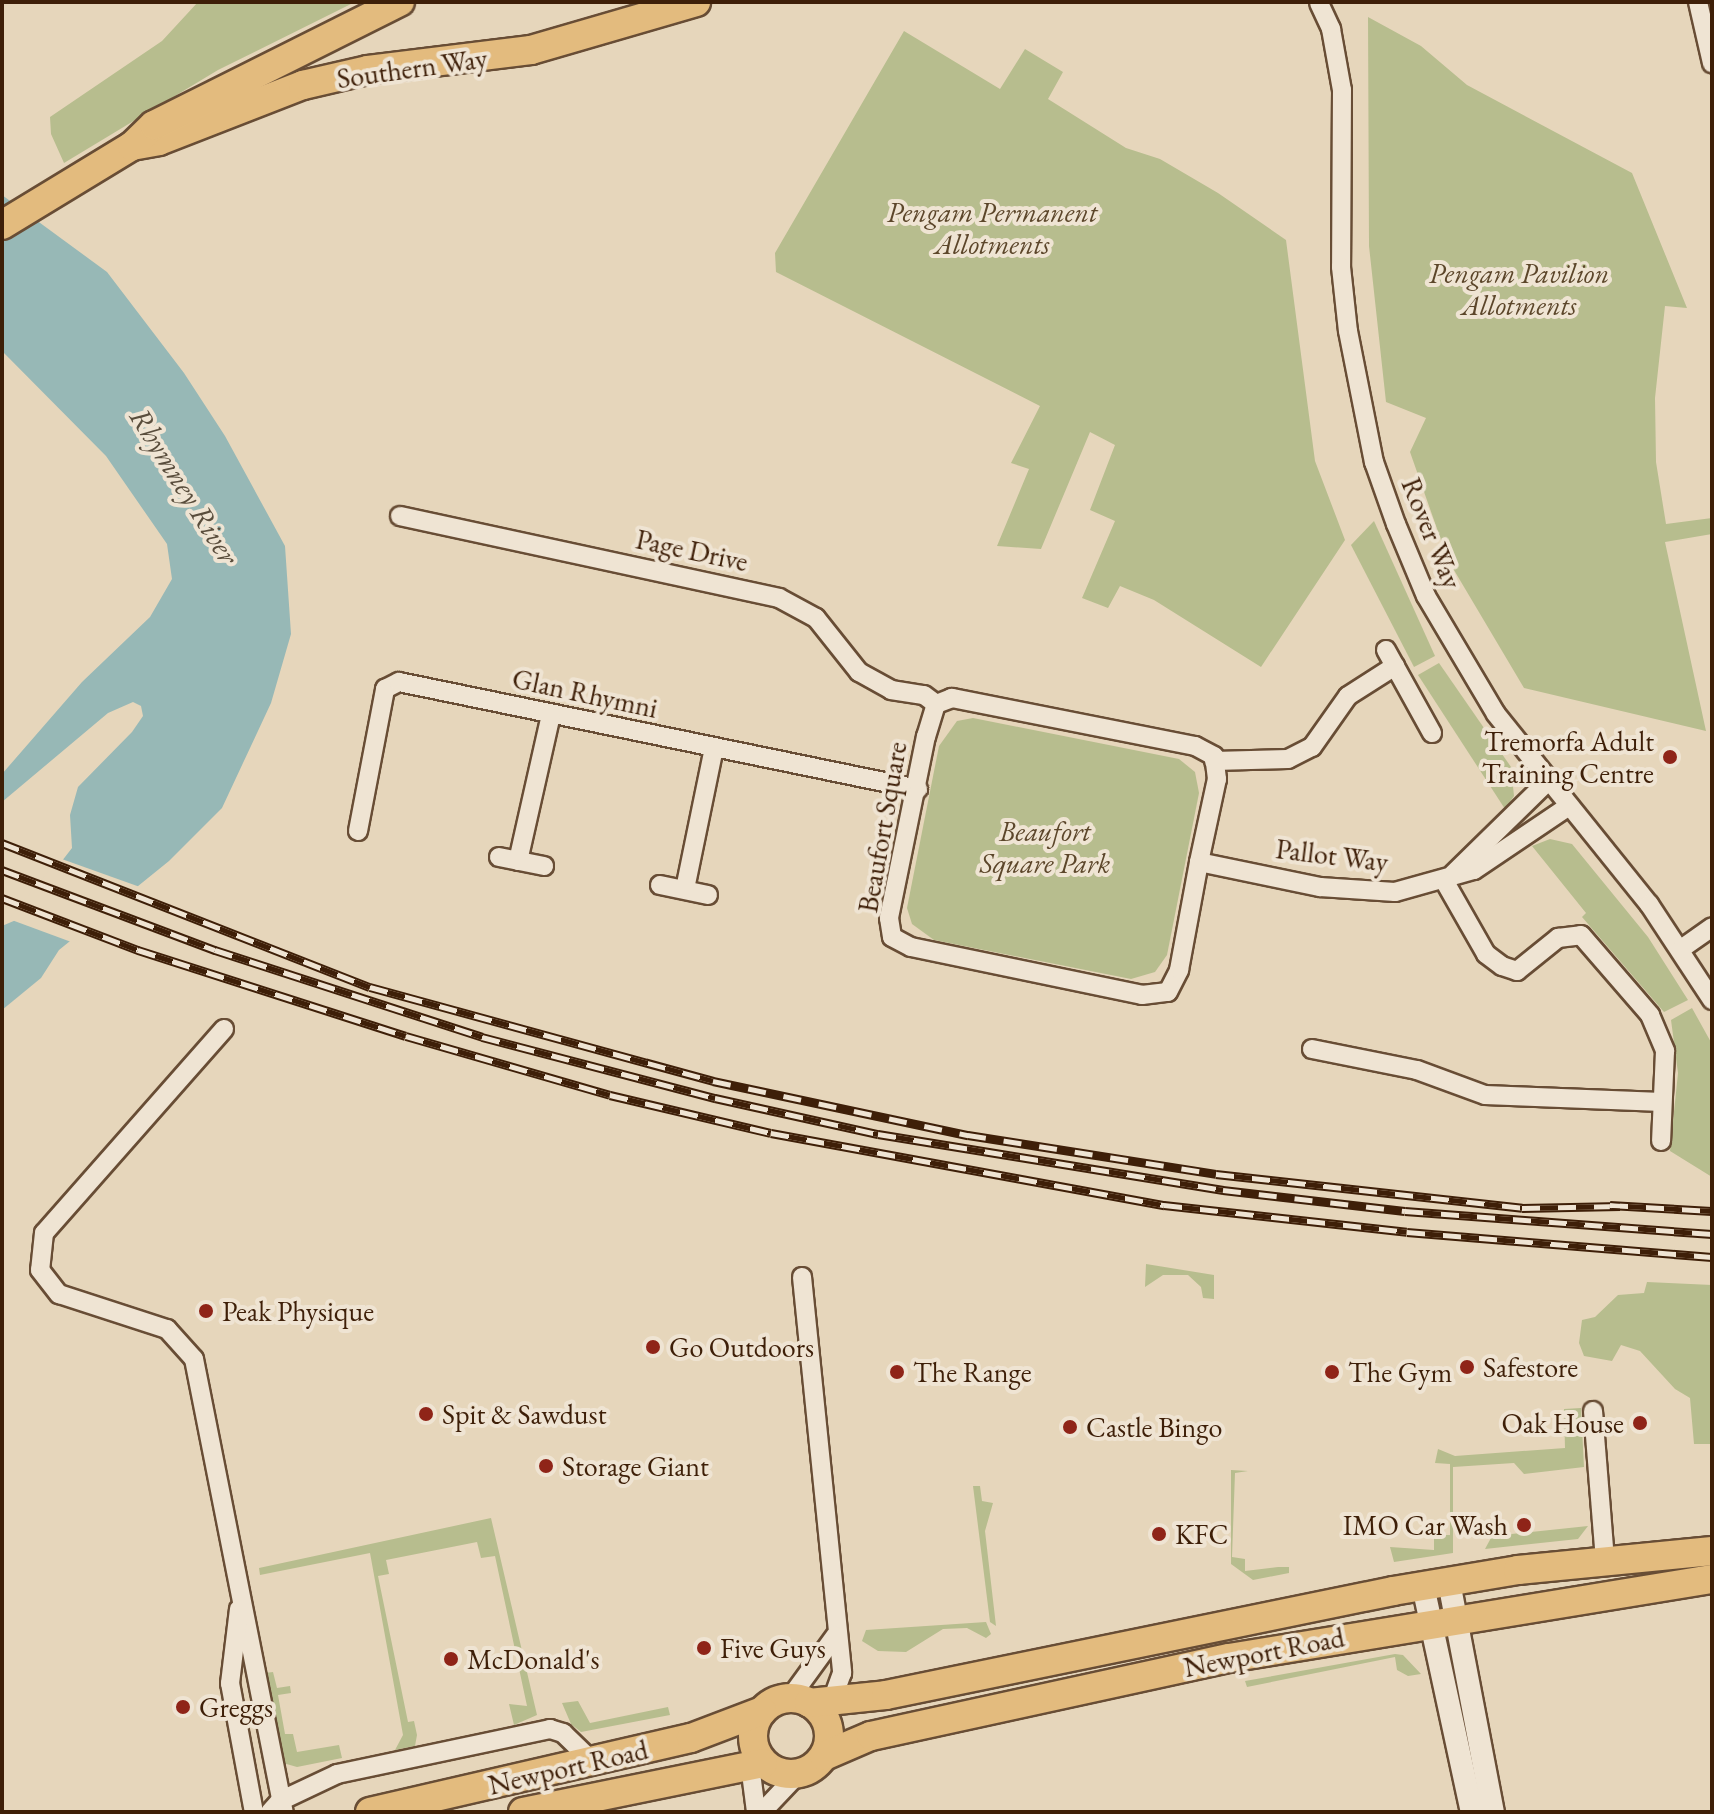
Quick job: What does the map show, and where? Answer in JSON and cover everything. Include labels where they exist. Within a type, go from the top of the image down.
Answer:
[{"type":"main road","name":"Southern Way","points":[[2,225],[132,146],[154,125],[400,2]]},
{"type":"main road","name":"Southern Way","points":[[132,146],[159,141],[303,85],[368,70],[531,50],[696,2]]},
{"type":"main road","name":"Newport Road","points":[[815,1706],[1436,1584],[1605,1560],[1712,1551]]},
{"type":"main road","name":"Newport Road","points":[[824,1756],[871,1736],[1021,1702],[1442,1621],[1712,1579]]},
{"type":"main road","points":[[815,1706],[824,1756],[798,1774],[778,1772],[756,1758],[754,1727],[762,1711],[815,1706]]},
{"type":"main road","name":"Newport Road","points":[[370,1812],[691,1738],[762,1711]]},
{"type":"main road","name":"Newport Road","points":[[523,1812],[756,1758]]},
{"type":"street","name":"Rover Way","points":[[1316,2],[1338,59],[1341,267],[1374,462],[1426,596],[1455,651],[1548,781],[1681,949],[1712,1000]]},
{"type":"street","points":[[1698,2],[1712,63]]},
{"type":"street","name":"Page Drive","points":[[400,516],[779,598],[816,618],[859,672],[891,690],[924,695],[936,704]]},
{"type":"street","points":[[936,704],[952,698],[1195,746],[1214,761],[1288,759],[1312,747],[1348,696],[1391,658],[1432,733]]},
{"type":"street","name":"Glan Rhymni","points":[[358,831],[385,689],[399,682],[918,789]]},
{"type":"street","name":"Beaufort Square","points":[[936,704],[889,918],[892,937],[911,947],[1142,995],[1168,992],[1179,970],[1206,863],[1217,779],[1214,761]]},
{"type":"street","points":[[518,861],[551,714]]},
{"type":"street","points":[[685,889],[714,748]]},
{"type":"street","points":[[1548,781],[1445,882],[1486,954],[1502,966],[1517,971],[1565,935],[1581,935],[1655,1021],[1665,1051],[1661,1141]]},
{"type":"street","name":"Pallot Way","points":[[1206,863],[1320,887],[1395,892],[1445,882],[1474,870],[1569,806]]},
{"type":"street","points":[[499,857],[544,866]]},
{"type":"street","points":[[660,885],[708,895]]},
{"type":"street","points":[[1681,949],[1712,927]]},
{"type":"street","points":[[224,1029],[44,1233],[40,1270],[59,1294],[167,1329],[194,1359],[240,1586],[278,1808],[337,1774],[550,1729],[563,1733],[593,1762]]},
{"type":"street","points":[[1312,1049],[1417,1070],[1485,1095],[1662,1102]]},
{"type":"street","points":[[802,1277],[835,1636],[842,1673],[815,1706]]},
{"type":"street","points":[[1593,1411],[1605,1560]]},
{"type":"street","points":[[1436,1584],[1472,1812]]},
{"type":"street","points":[[240,1586],[230,1683],[254,1812]]},
{"type":"street","points":[[1442,1621],[1493,1812]]},
{"type":"street","points":[[815,1706],[835,1636]]},
{"type":"street","points":[[756,1758],[759,1812]]},
{"type":"street","points":[[759,1812],[798,1774]]},
{"type":"green space","points":[[198,2],[355,2],[218,70],[64,163],[51,134],[50,117],[162,41]]},
{"type":"green space","name":"Pengam Pavilion Allotments","points":[[1368,17],[1421,46],[1467,85],[1632,173],[1687,308],[1665,306],[1655,398],[1656,462],[1666,524],[1712,518],[1712,534],[1665,542],[1706,731],[1524,688],[1448,560],[1410,452],[1426,418],[1386,402],[1369,246]]},
{"type":"green space","name":"Pengam Permanent Allotments","points":[[904,31],[1000,89],[1025,49],[1063,72],[1048,99],[1126,148],[1160,159],[1218,193],[1286,240],[1315,461],[1345,540],[1261,667],[1154,600],[1120,586],[1108,608],[1082,598],[1115,521],[1090,510],[1115,445],[1090,432],[1041,549],[997,546],[1029,469],[1011,463],[1040,406],[776,272],[775,253]]},
{"type":"green space","points":[[1374,521],[1435,656],[1414,667],[1351,545]]},
{"type":"green space","points":[[1439,663],[1511,767],[1514,796],[1505,809],[1418,675]]},
{"type":"green space","name":"Beaufort Square Park","points":[[973,718],[1179,759],[1195,772],[1199,793],[1167,955],[1155,972],[1131,979],[934,940],[912,924],[907,908],[939,746],[957,721]]},
{"type":"green space","points":[[1550,839],[1572,844],[1648,937],[1688,1000],[1664,1012],[1582,917],[1586,913],[1532,846]]},
{"type":"green space","points":[[1692,1008],[1712,1044],[1712,1177],[1670,1151],[1678,1073],[1671,1020]]},
{"type":"green space","points":[[1146,1264],[1214,1275],[1214,1299],[1203,1298],[1201,1287],[1188,1275],[1163,1275],[1145,1287]]},
{"type":"green space","points":[[1647,1282],[1712,1285],[1712,1444],[1694,1444],[1690,1398],[1675,1389],[1640,1351],[1621,1345],[1612,1361],[1584,1356],[1579,1343],[1582,1320],[1595,1317],[1618,1295],[1644,1293]]},
{"type":"green space","points":[[1581,1408],[1584,1467],[1524,1474],[1514,1463],[1453,1467],[1453,1553],[1394,1562],[1390,1547],[1434,1550],[1434,1535],[1450,1535],[1450,1464],[1435,1463],[1438,1449],[1455,1456],[1565,1448],[1564,1409]]},
{"type":"green space","points":[[1231,1470],[1248,1471],[1235,1473],[1232,1557],[1245,1559],[1245,1571],[1289,1567],[1289,1573],[1253,1580],[1231,1564]]},
{"type":"green space","points":[[973,1486],[980,1486],[982,1501],[993,1503],[985,1531],[996,1626],[990,1622]]},
{"type":"green space","points":[[491,1518],[537,1715],[514,1725],[509,1704],[527,1706],[495,1556],[481,1558],[477,1542],[386,1560],[389,1574],[378,1576],[408,1722],[414,1721],[417,1735],[415,1746],[395,1750],[403,1735],[370,1553],[260,1575],[259,1568]]},
{"type":"green space","points":[[1588,1526],[1578,1539],[1485,1549],[1492,1536]]},
{"type":"green space","points":[[986,1622],[991,1634],[986,1638],[967,1628],[943,1629],[906,1652],[878,1651],[862,1641],[866,1630]]},
{"type":"green space","points":[[1403,1655],[1421,1674],[1408,1676],[1397,1670],[1395,1657],[1247,1687],[1245,1681]]},
{"type":"green space","points":[[273,1672],[277,1688],[290,1686],[291,1693],[278,1695],[285,1734],[293,1734],[297,1752],[339,1745],[342,1758],[297,1767],[283,1763],[265,1673]]},
{"type":"green space","points":[[578,1701],[590,1723],[668,1707],[670,1715],[581,1732],[571,1724],[562,1703]]},
{"type":"water","name":"Rhymney River","points":[[2,195],[107,272],[184,373],[225,436],[285,546],[291,634],[271,703],[222,808],[169,861],[59,950],[41,978],[2,1010],[2,926],[16,920],[72,848],[70,815],[78,787],[132,732],[143,716],[141,706],[133,702],[108,713],[2,802],[2,774],[82,682],[150,617],[172,579],[167,544],[106,456],[2,351]]},
{"type":"pier","points":[[59,858],[140,887],[74,943],[9,919]]},
{"type":"railway","points":[[2,843],[370,987],[713,1081],[968,1135],[1216,1174],[1522,1208],[1620,1206]]},
{"type":"railway","points":[[2,870],[215,950],[482,1037],[715,1098],[878,1134],[1223,1190],[1405,1211],[1712,1234]]},
{"type":"railway","points":[[2,898],[138,950],[406,1036],[610,1095],[771,1133],[1164,1205],[1407,1232],[1712,1257]]},
{"type":"railway","points":[[1610,1205],[1712,1211]]},
{"type":"place","name":"Tremorfa Adult Training Centre","points":[[1670,757]]},
{"type":"place","name":"Peak Physique","points":[[206,1311]]},
{"type":"place","name":"Go Outdoors","points":[[653,1347]]},
{"type":"place","name":"Safestore","points":[[1467,1367]]},
{"type":"place","name":"The Range","points":[[897,1372]]},
{"type":"place","name":"The Gym","points":[[1332,1372]]},
{"type":"place","name":"Spit & Sawdust","points":[[426,1414]]},
{"type":"place","name":"Oak House","points":[[1640,1423]]},
{"type":"place","name":"Castle Bingo","points":[[1070,1427]]},
{"type":"place","name":"Storage Giant","points":[[546,1466]]},
{"type":"place","name":"IMO Car Wash","points":[[1524,1525]]},
{"type":"place","name":"KFC","points":[[1159,1534]]},
{"type":"place","name":"Five Guys","points":[[704,1648]]},
{"type":"place","name":"McDonald's","points":[[451,1659]]},
{"type":"place","name":"Greggs","points":[[183,1707]]}]
